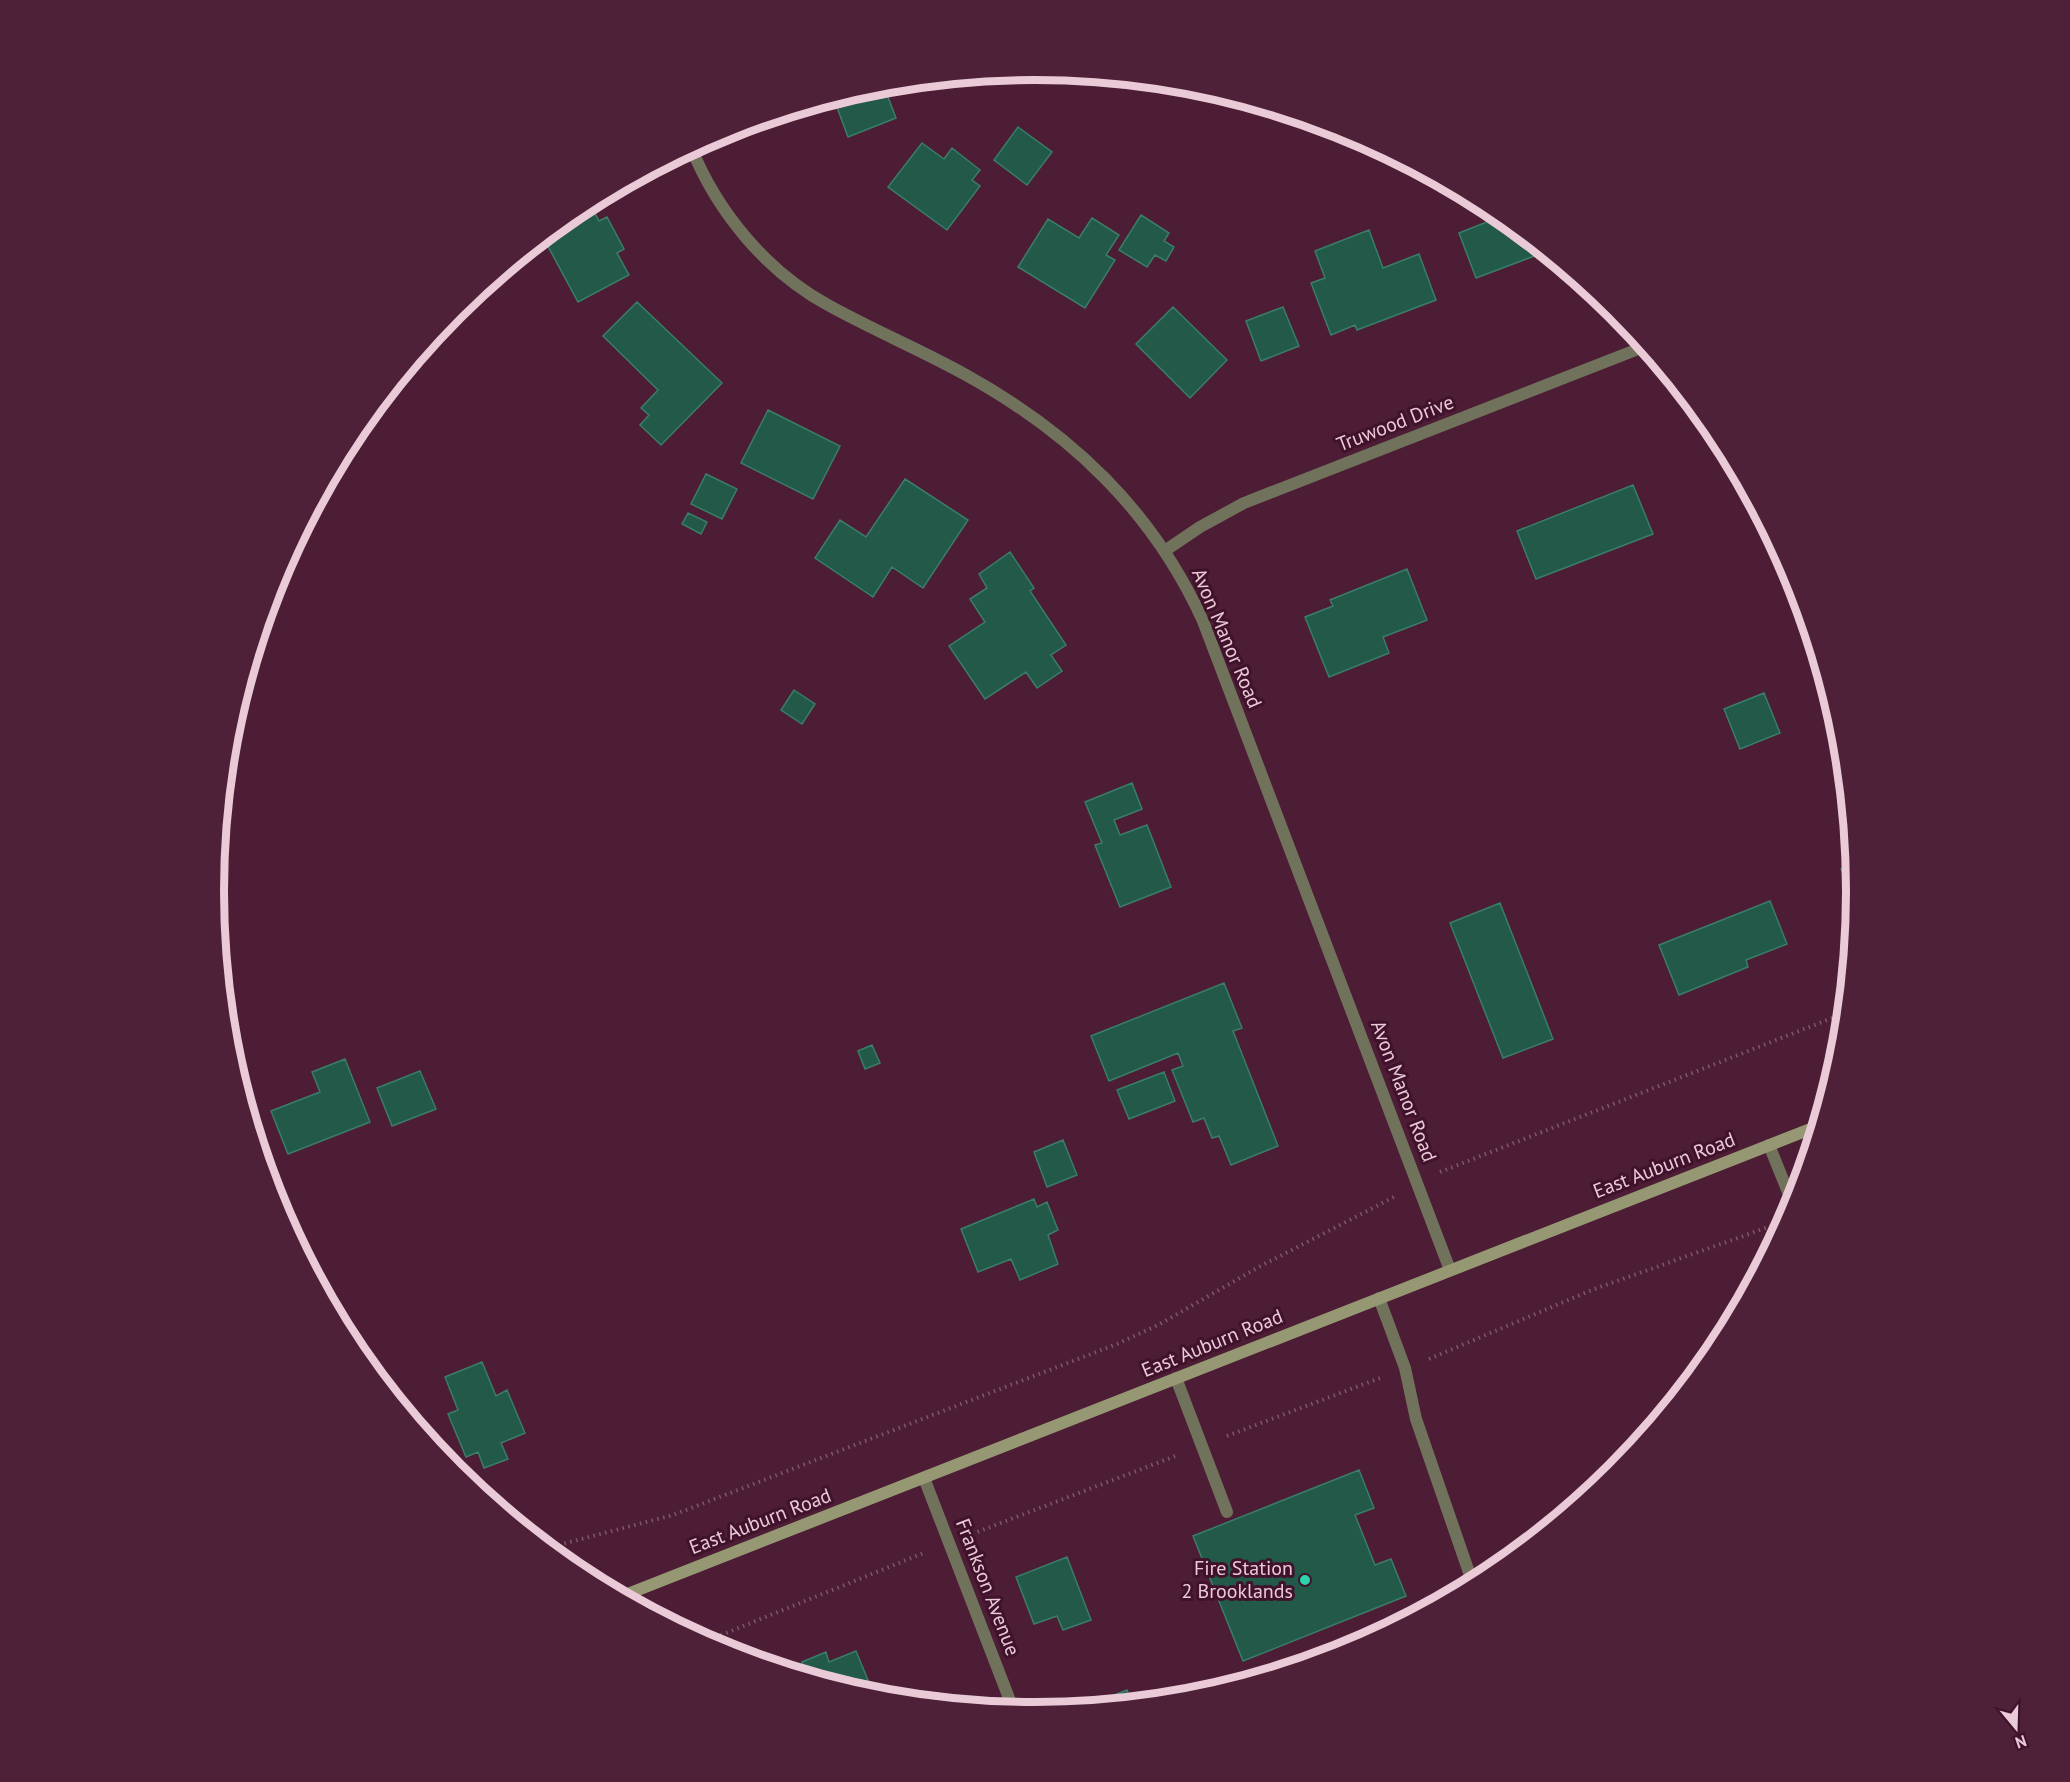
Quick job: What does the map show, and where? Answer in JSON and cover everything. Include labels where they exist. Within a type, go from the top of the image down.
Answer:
[{"type":"main road","name":"East Auburn Road","points":[[628,1594],[1810,1129]]},
{"type":"street","name":"Avon Manor Road","points":[[695,154],[728,213],[750,243],[780,272],[828,305],[966,375],[1054,431],[1125,498],[1166,550],[1188,587],[1203,621],[1450,1270]]},
{"type":"street","name":"Truwood Drive","points":[[1166,550],[1200,527],[1244,503],[1638,349]]},
{"type":"street","points":[[1769,1145],[1788,1193]]},
{"type":"street","points":[[1379,1298],[1405,1368],[1416,1419],[1470,1576]]},
{"type":"street","points":[[1176,1378],[1227,1512]]},
{"type":"street","name":"Frankson Avenue","points":[[924,1478],[1010,1702]]},
{"type":"path","points":[[1447,1168],[1837,1016]]},
{"type":"path","points":[[556,1546],[673,1515],[1117,1344],[1160,1324],[1257,1268],[1386,1201]]},
{"type":"path","points":[[983,1530],[1405,1368],[1592,1290],[1765,1228]]},
{"type":"path","points":[[716,1637],[914,1558]]},
{"type":"building","points":[[887,93],[896,118],[848,137],[836,104]]},
{"type":"building","points":[[1018,127],[1052,152],[1027,185],[994,160]]},
{"type":"building","points":[[922,143],[944,159],[952,148],[980,170],[972,180],[980,186],[947,230],[888,187]]},
{"type":"building","points":[[593,210],[599,221],[607,217],[624,249],[617,253],[629,275],[578,302],[546,243]]},
{"type":"building","points":[[1141,215],[1169,233],[1164,241],[1174,247],[1166,261],[1155,255],[1147,267],[1119,250]]},
{"type":"building","points":[[1092,218],[1119,235],[1106,255],[1115,260],[1085,308],[1018,267],[1048,219],[1079,238]]},
{"type":"building","points":[[1492,220],[1537,255],[1476,278],[1459,233]]},
{"type":"building","points":[[1369,230],[1383,268],[1419,254],[1436,300],[1357,330],[1355,325],[1331,335],[1311,283],[1325,278],[1315,251]]},
{"type":"building","points":[[637,302],[722,383],[661,445],[640,425],[649,415],[641,408],[658,390],[603,336]]},
{"type":"building","points":[[1173,307],[1227,360],[1190,398],[1136,344]]},
{"type":"building","points":[[1283,307],[1299,346],[1261,361],[1246,321]]},
{"type":"building","points":[[768,410],[840,446],[813,499],[741,463]]},
{"type":"building","points":[[706,474],[737,489],[722,519],[691,504]]},
{"type":"building","points":[[905,479],[968,520],[923,588],[892,567],[873,597],[815,558],[840,520],[866,537]]},
{"type":"building","points":[[1633,485],[1653,534],[1536,579],[1517,531]]},
{"type":"building","points":[[688,513],[707,522],[701,534],[682,524]]},
{"type":"building","points":[[1010,552],[1034,588],[1030,591],[1066,645],[1051,655],[1062,671],[1037,688],[1026,672],[985,699],[949,646],[985,622],[970,599],[987,588],[979,574]]},
{"type":"building","points":[[1407,569],[1427,620],[1383,637],[1389,653],[1329,677],[1305,617],[1333,606],[1330,600]]},
{"type":"building","points":[[794,690],[815,704],[802,724],[781,710]]},
{"type":"building","points":[[1764,693],[1780,733],[1740,749],[1724,709]]},
{"type":"building","points":[[1132,783],[1142,809],[1114,820],[1120,835],[1147,825],[1171,887],[1120,907],[1095,845],[1102,843],[1085,802]]},
{"type":"building","points":[[1846,867],[1846,881],[1841,869]]},
{"type":"building","points":[[1770,901],[1787,944],[1746,960],[1748,967],[1679,995],[1659,945]]},
{"type":"building","points":[[1500,903],[1553,1039],[1503,1058],[1450,923]]},
{"type":"building","points":[[1224,983],[1242,1028],[1233,1031],[1278,1146],[1231,1165],[1219,1136],[1212,1138],[1204,1118],[1193,1122],[1172,1070],[1183,1066],[1178,1053],[1109,1081],[1091,1036]]},
{"type":"building","points":[[872,1045],[880,1063],[865,1069],[858,1051]]},
{"type":"building","points":[[345,1059],[370,1122],[288,1154],[271,1111],[320,1092],[312,1072]]},
{"type":"building","points":[[420,1071],[436,1109],[392,1126],[377,1088]]},
{"type":"building","points":[[1164,1072],[1175,1101],[1129,1119],[1117,1090]]},
{"type":"building","points":[[1063,1140],[1077,1175],[1047,1187],[1034,1152]]},
{"type":"building","points":[[1034,1199],[1037,1207],[1047,1202],[1058,1230],[1048,1235],[1058,1264],[1020,1280],[1011,1259],[978,1272],[961,1229]]},
{"type":"building","points":[[482,1362],[496,1396],[507,1390],[525,1433],[501,1443],[508,1459],[484,1468],[478,1452],[466,1457],[448,1414],[458,1410],[445,1377]]},
{"type":"building","name":"Fire Station 2 Brooklands","points":[[1359,1470],[1374,1508],[1355,1515],[1375,1565],[1391,1559],[1406,1596],[1243,1661],[1193,1536]]},
{"type":"building","points":[[1067,1557],[1091,1620],[1063,1630],[1057,1616],[1034,1624],[1016,1577]]},
{"type":"building","points":[[856,1651],[870,1685],[805,1669],[802,1662],[826,1652],[829,1662]]},
{"type":"building","points":[[1127,1690],[1130,1697],[1102,1700]]},
{"type":"place","name":"Fire Station 2 Brooklands","points":[[1305,1580]]}]
